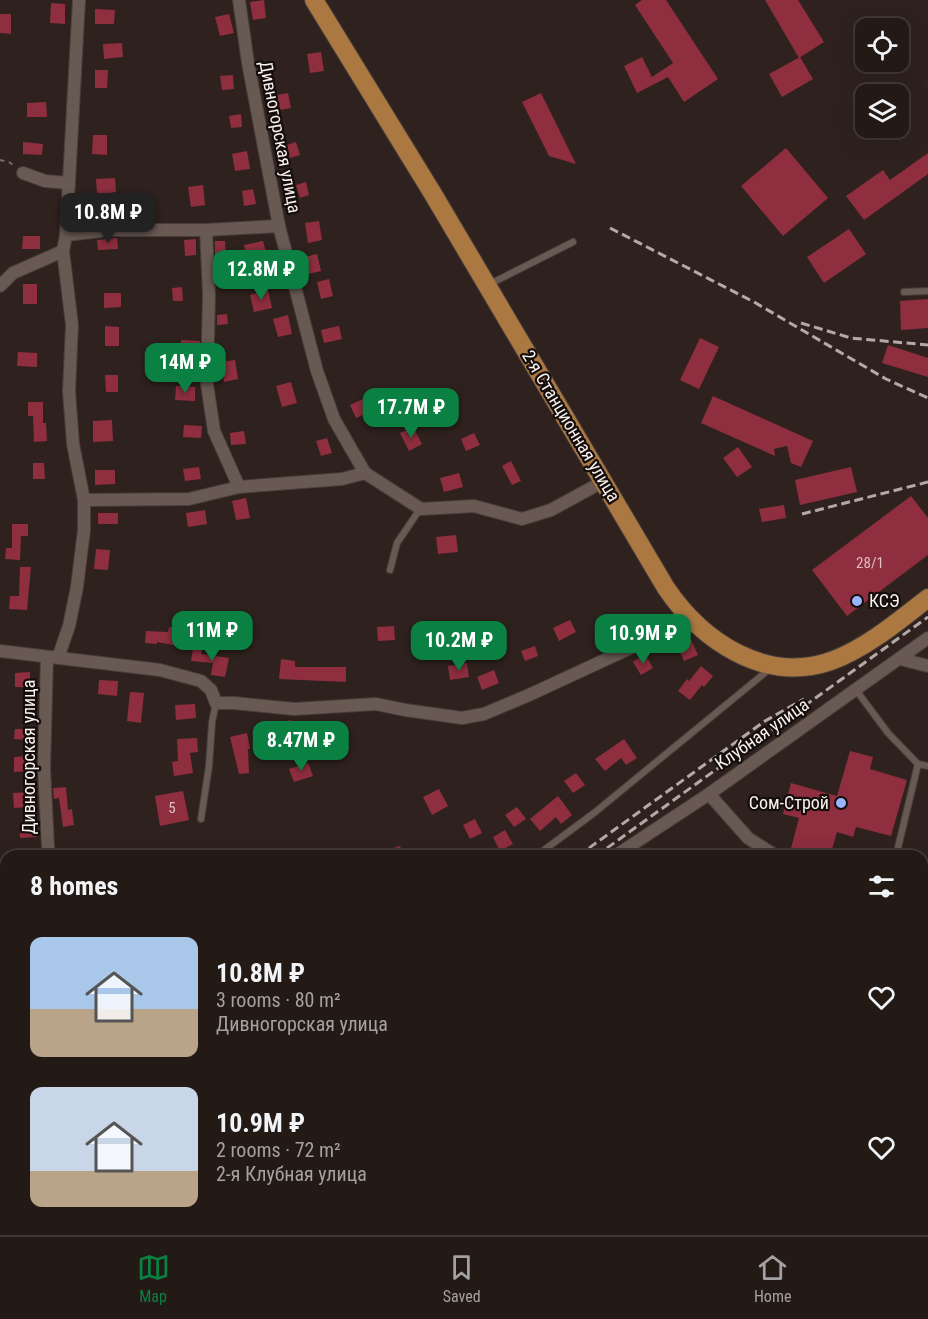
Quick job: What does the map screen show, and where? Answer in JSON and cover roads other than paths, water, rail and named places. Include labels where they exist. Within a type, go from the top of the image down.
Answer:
[{"type":"main road","name":"2-я Станционная улица","points":[[314,0],[488,285],[666,588],[691,620],[706,634],[749,659],[775,665],[809,667],[831,661],[856,650],[928,598]]},
{"type":"street","name":"Дивногорская улица","points":[[49,850],[44,768],[52,658],[69,626],[77,587],[84,530],[84,500],[71,423],[69,391],[72,325],[63,251],[66,235],[79,0]]},
{"type":"street","name":"Дивногорская улица","points":[[239,0],[248,63],[279,226],[317,371],[334,419],[365,472],[421,508]]},
{"type":"street","points":[[23,174],[45,181],[69,183]]},
{"type":"street","points":[[66,235],[109,230],[206,230],[279,226]]},
{"type":"street","points":[[206,230],[209,294],[207,384],[214,431],[239,487]]},
{"type":"street","points":[[0,286],[13,273],[63,251]]},
{"type":"street","points":[[84,500],[189,499],[239,487],[342,479],[365,472]]},
{"type":"street","points":[[421,508],[474,506],[522,519],[551,510],[604,481]]},
{"type":"street","points":[[0,651],[160,670],[201,681],[211,690],[216,703],[294,709],[376,704],[405,711],[462,718],[484,714],[520,699],[691,620]]},
{"type":"street","name":"Клубная улица","points":[[625,850],[709,794],[928,638]]},
{"type":"street","points":[[900,659],[928,666]]},
{"type":"street","points":[[709,794],[748,838],[767,850]]},
{"type":"lane","points":[[488,285],[573,242]]},
{"type":"lane","points":[[904,292],[928,291]]},
{"type":"lane","points":[[390,570],[397,543],[421,508]]},
{"type":"lane","points":[[544,850],[594,813],[775,665]]},
{"type":"lane","points":[[855,690],[888,733],[918,764],[928,766]]},
{"type":"lane","points":[[201,819],[216,703]]},
{"type":"lane","points":[[897,850],[918,764]]},
{"type":"railway","points":[[610,228],[754,302],[886,379],[928,398]]},
{"type":"railway","points":[[801,323],[851,338],[928,345]]},
{"type":"railway","points":[[802,514],[928,482]]},
{"type":"railway","points":[[604,850],[928,617]]},
{"type":"railway","points":[[586,850],[765,721],[804,699]]},
{"type":"place","name":"КСЭ","points":[[857,601]]},
{"type":"place","name":"Сом-Строй","points":[[841,803]]}]
